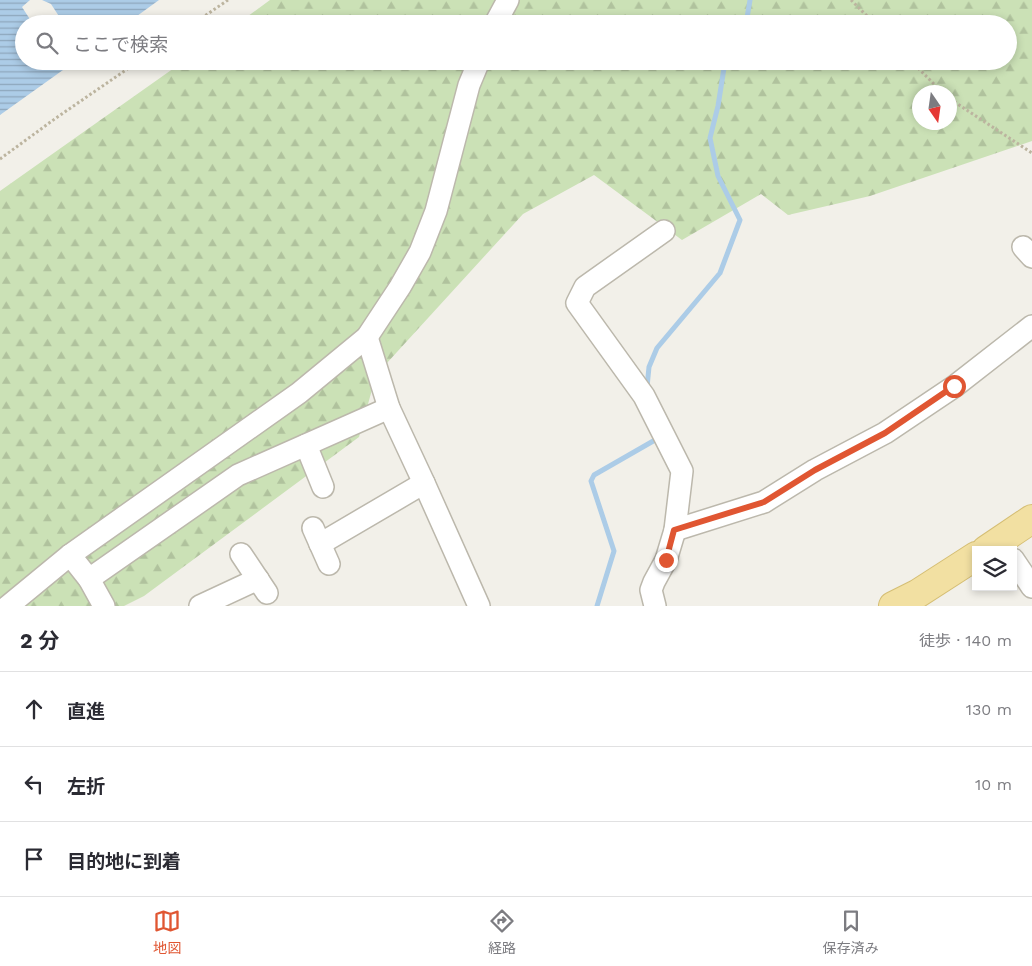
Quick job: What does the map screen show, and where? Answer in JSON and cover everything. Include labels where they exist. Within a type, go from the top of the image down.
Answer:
[{"type":"main road","points":[[1006,546],[1032,519]]},
{"type":"main road","points":[[893,606],[917,594],[972,559]]},
{"type":"street","points":[[500,15],[508,0]]},
{"type":"street","points":[[8,606],[70,555],[299,393],[367,337],[400,287],[420,252],[436,211],[469,84],[475,70]]},
{"type":"street","points":[[655,606],[651,590],[666,560],[674,530],[682,471],[644,396],[577,303],[584,287],[664,231]]},
{"type":"street","points":[[674,530],[764,502],[815,470],[885,433],[954,386],[1032,326]]},
{"type":"street","points":[[367,337],[389,408],[479,606]]},
{"type":"street","points":[[89,579],[238,475],[389,408]]},
{"type":"street","points":[[306,445],[323,487]]},
{"type":"street","points":[[329,564],[317,536],[424,483]]},
{"type":"street","points":[[200,606],[262,586],[242,554]]},
{"type":"street","points":[[70,555],[89,579],[104,606]]},
{"type":"street","points":[[1017,568],[1032,586]]},
{"type":"path","points":[[207,15],[228,0]]},
{"type":"path","points":[[851,0],[866,15]]},
{"type":"path","points":[[0,159],[125,70]]},
{"type":"path","points":[[920,70],[935,85]]},
{"type":"path","points":[[957,104],[1032,153]]},
{"type":"green space","points":[[270,0],[1032,0],[1032,141],[870,196],[788,215],[761,194],[682,240],[594,175],[523,214],[376,375],[359,437],[144,596],[124,606],[0,606],[0,191],[171,70],[1017,70],[1017,15],[249,15]]},
{"type":"water","points":[[0,0],[30,0],[22,7],[27,15],[15,15],[15,70],[63,70],[0,115]]},
{"type":"water","points":[[42,0],[159,0],[138,15],[58,15],[51,4]]},
{"type":"waterway","points":[[748,15],[750,0]]},
{"type":"waterway","points":[[647,387],[649,367],[657,348],[720,273],[740,220],[718,176],[710,138],[718,106],[724,70]]},
{"type":"waterway","points":[[597,606],[614,551],[591,481],[594,475],[655,440]]},
{"type":"route","points":[[666,560],[674,530],[764,502],[815,470],[885,433],[954,386]]}]
